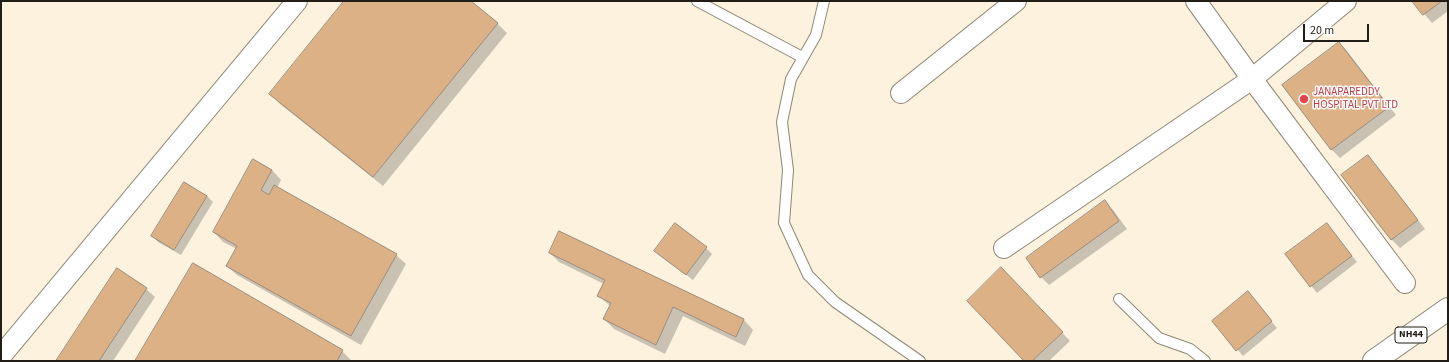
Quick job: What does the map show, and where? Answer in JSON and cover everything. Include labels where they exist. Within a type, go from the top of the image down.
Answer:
[{"type":"highway","name":"NH44","points":[[1374,361],[1448,309]]},
{"type":"street","points":[[1,356],[297,1]]},
{"type":"street","points":[[901,93],[1016,1]]},
{"type":"street","points":[[1196,1],[1252,79],[1405,283]]},
{"type":"street","points":[[1004,248],[1252,79],[1346,1]]},
{"type":"lane","points":[[697,1],[802,57]]},
{"type":"lane","points":[[824,1],[816,35],[802,57],[791,79],[782,122],[788,170],[784,222],[808,275],[835,302],[920,361]]},
{"type":"lane","points":[[1119,299],[1159,338],[1190,349],[1205,361]]},
{"type":"building","points":[[344,1],[471,1],[498,23],[373,177],[269,94]]},
{"type":"building","points":[[1412,1],[1442,1],[1423,15]]},
{"type":"building","points":[[1339,42],[1389,107],[1331,150],[1282,85]]},
{"type":"building","points":[[1368,155],[1418,220],[1391,240],[1341,175]]},
{"type":"building","points":[[253,159],[272,170],[261,190],[269,195],[274,185],[397,254],[351,336],[226,266],[237,246],[213,232]]},
{"type":"building","points":[[184,182],[207,196],[174,250],[151,236]]},
{"type":"building","points":[[1105,200],[1119,221],[1040,278],[1026,258]]},
{"type":"building","points":[[675,223],[707,247],[686,275],[654,251]]},
{"type":"building","points":[[1327,223],[1352,256],[1310,287],[1285,254]]},
{"type":"building","points":[[559,231],[744,319],[736,337],[673,307],[656,345],[603,319],[611,303],[597,296],[605,280],[549,253]]},
{"type":"building","points":[[193,263],[343,350],[337,361],[135,361]]},
{"type":"building","points":[[1001,267],[1063,332],[1032,361],[1024,361],[967,301]]},
{"type":"building","points":[[117,268],[147,288],[99,361],[56,361]]},
{"type":"building","points":[[1248,291],[1272,321],[1236,351],[1212,321]]},
{"type":"place","name":"JANAPAREDDY HOSPITAL PVT LTD","points":[[1304,99]]}]
